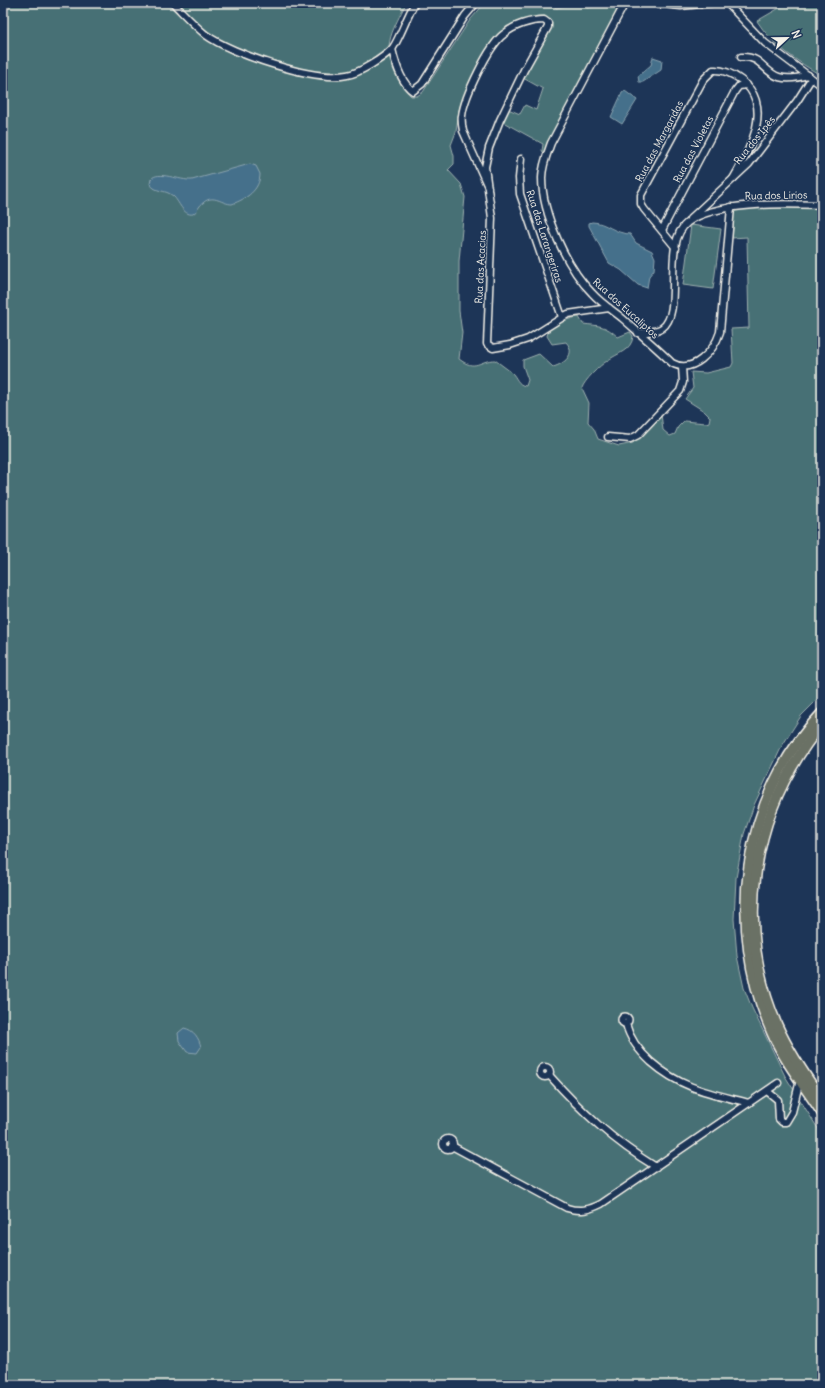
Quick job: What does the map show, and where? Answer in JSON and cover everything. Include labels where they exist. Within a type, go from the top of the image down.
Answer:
[{"type":"highway","points":[[822,713],[795,746],[770,791],[759,820],[752,846],[746,890],[747,944],[760,1000],[773,1034],[800,1080],[822,1113]]},
{"type":"highway","points":[[822,724],[796,758],[785,778],[766,824],[756,868],[754,919],[756,949],[760,972],[777,1025],[804,1074],[822,1100]]},
{"type":"street","points":[[173,3],[192,22],[218,42],[256,59],[319,75],[346,76],[356,73],[392,49],[415,3]]},
{"type":"street","points":[[392,49],[404,80],[410,89],[413,91],[416,90],[464,16],[476,3]]},
{"type":"street","name":"Rua dos Eucaliptos","points":[[625,3],[552,143],[545,161],[542,176],[542,193],[546,207],[565,253],[582,282],[609,308],[672,362],[682,367]]},
{"type":"street","points":[[653,3],[682,6],[711,3]]},
{"type":"street","points":[[727,3],[765,43],[822,86]]},
{"type":"street","name":"Rua das Acacias","points":[[488,187],[463,131],[463,109],[481,66],[498,39],[513,27],[544,20],[548,23],[548,27],[511,96],[489,148],[485,167],[488,187],[492,218],[486,338],[489,347],[495,348],[519,343],[562,317]]},
{"type":"street","points":[[741,57],[752,57],[775,77],[790,79],[809,77]]},
{"type":"street","name":"Rua das Margaridas","points":[[676,248],[641,204],[641,195],[706,75],[713,70],[717,70],[734,75],[744,83]]},
{"type":"street","name":"Rua dos Ipês","points":[[686,223],[749,164],[797,101],[809,77]]},
{"type":"street","points":[[733,179],[746,157],[756,127],[757,103],[752,90],[744,83]]},
{"type":"street","name":"Rua das Violetas","points":[[662,230],[735,91],[744,83]]},
{"type":"street","name":"Rua das Larangeriras","points":[[520,159],[520,194],[562,317]]},
{"type":"street","name":"Rua dos Lirios","points":[[686,223],[700,216],[731,207],[784,204],[822,205]]},
{"type":"street","points":[[608,437],[630,439],[642,432],[682,386],[682,367],[701,360],[712,348],[720,332],[731,207]]},
{"type":"street","points":[[638,333],[662,328],[669,320],[673,306],[672,287],[676,248],[680,233],[686,223]]},
{"type":"street","points":[[562,317],[577,312],[609,308]]},
{"type":"street","points":[[626,1024],[630,1036],[637,1048],[671,1078],[690,1087],[749,1103]]},
{"type":"street","points":[[549,1075],[601,1129],[633,1153],[656,1167]]},
{"type":"street","points":[[767,1091],[778,1100],[779,1119],[782,1122],[786,1122],[792,1112],[800,1080]]},
{"type":"street","points":[[452,1146],[566,1208],[578,1210],[594,1208],[778,1083]]},
{"type":"green space","points":[[3,3],[406,3],[391,37],[389,53],[391,63],[398,80],[411,96],[417,96],[423,92],[470,20],[485,3],[554,3],[556,8],[568,5],[568,3],[588,3],[587,8],[608,3],[622,3],[546,153],[542,151],[543,144],[503,122],[508,109],[520,114],[525,105],[536,110],[543,89],[523,78],[550,29],[551,23],[545,16],[537,16],[511,25],[497,35],[480,60],[469,83],[459,110],[456,132],[451,145],[454,156],[454,164],[448,170],[461,184],[465,197],[459,261],[459,311],[462,333],[459,359],[470,365],[495,360],[511,372],[521,384],[526,386],[528,380],[523,366],[523,360],[539,354],[553,367],[565,361],[570,354],[569,346],[566,342],[552,344],[547,336],[555,325],[579,317],[583,324],[602,327],[618,337],[630,332],[633,336],[630,345],[600,366],[589,377],[582,388],[589,403],[588,422],[594,429],[598,439],[619,446],[633,443],[661,414],[663,430],[670,436],[675,434],[678,427],[684,421],[709,422],[710,417],[704,411],[685,399],[693,388],[691,372],[706,373],[731,367],[733,363],[731,329],[749,328],[747,237],[732,238],[734,209],[786,206],[822,207],[822,695],[801,716],[782,746],[754,805],[744,834],[736,878],[734,919],[737,956],[744,988],[752,1008],[785,1076],[822,1135],[822,1385],[3,1385]]},
{"type":"green space","points":[[788,3],[822,3],[822,76],[786,52],[770,38],[757,21]]},
{"type":"green space","points":[[691,225],[721,229],[713,289],[683,285]]},
{"type":"water","points":[[653,57],[662,60],[661,70],[643,82],[639,82],[638,76],[651,65]]},
{"type":"water","points":[[625,91],[637,100],[622,124],[611,117],[622,93]]},
{"type":"water","points":[[250,164],[256,166],[260,174],[258,185],[247,197],[232,204],[211,199],[202,203],[193,214],[186,213],[173,196],[167,192],[155,189],[150,184],[151,179],[154,176],[192,180]]},
{"type":"water","points":[[592,222],[630,234],[636,243],[652,251],[655,258],[654,270],[649,276],[647,288],[638,285],[621,270],[609,263],[589,226],[589,223]]},
{"type":"water","points":[[184,1028],[191,1031],[199,1041],[201,1047],[197,1053],[187,1052],[179,1041],[178,1033]]}]
